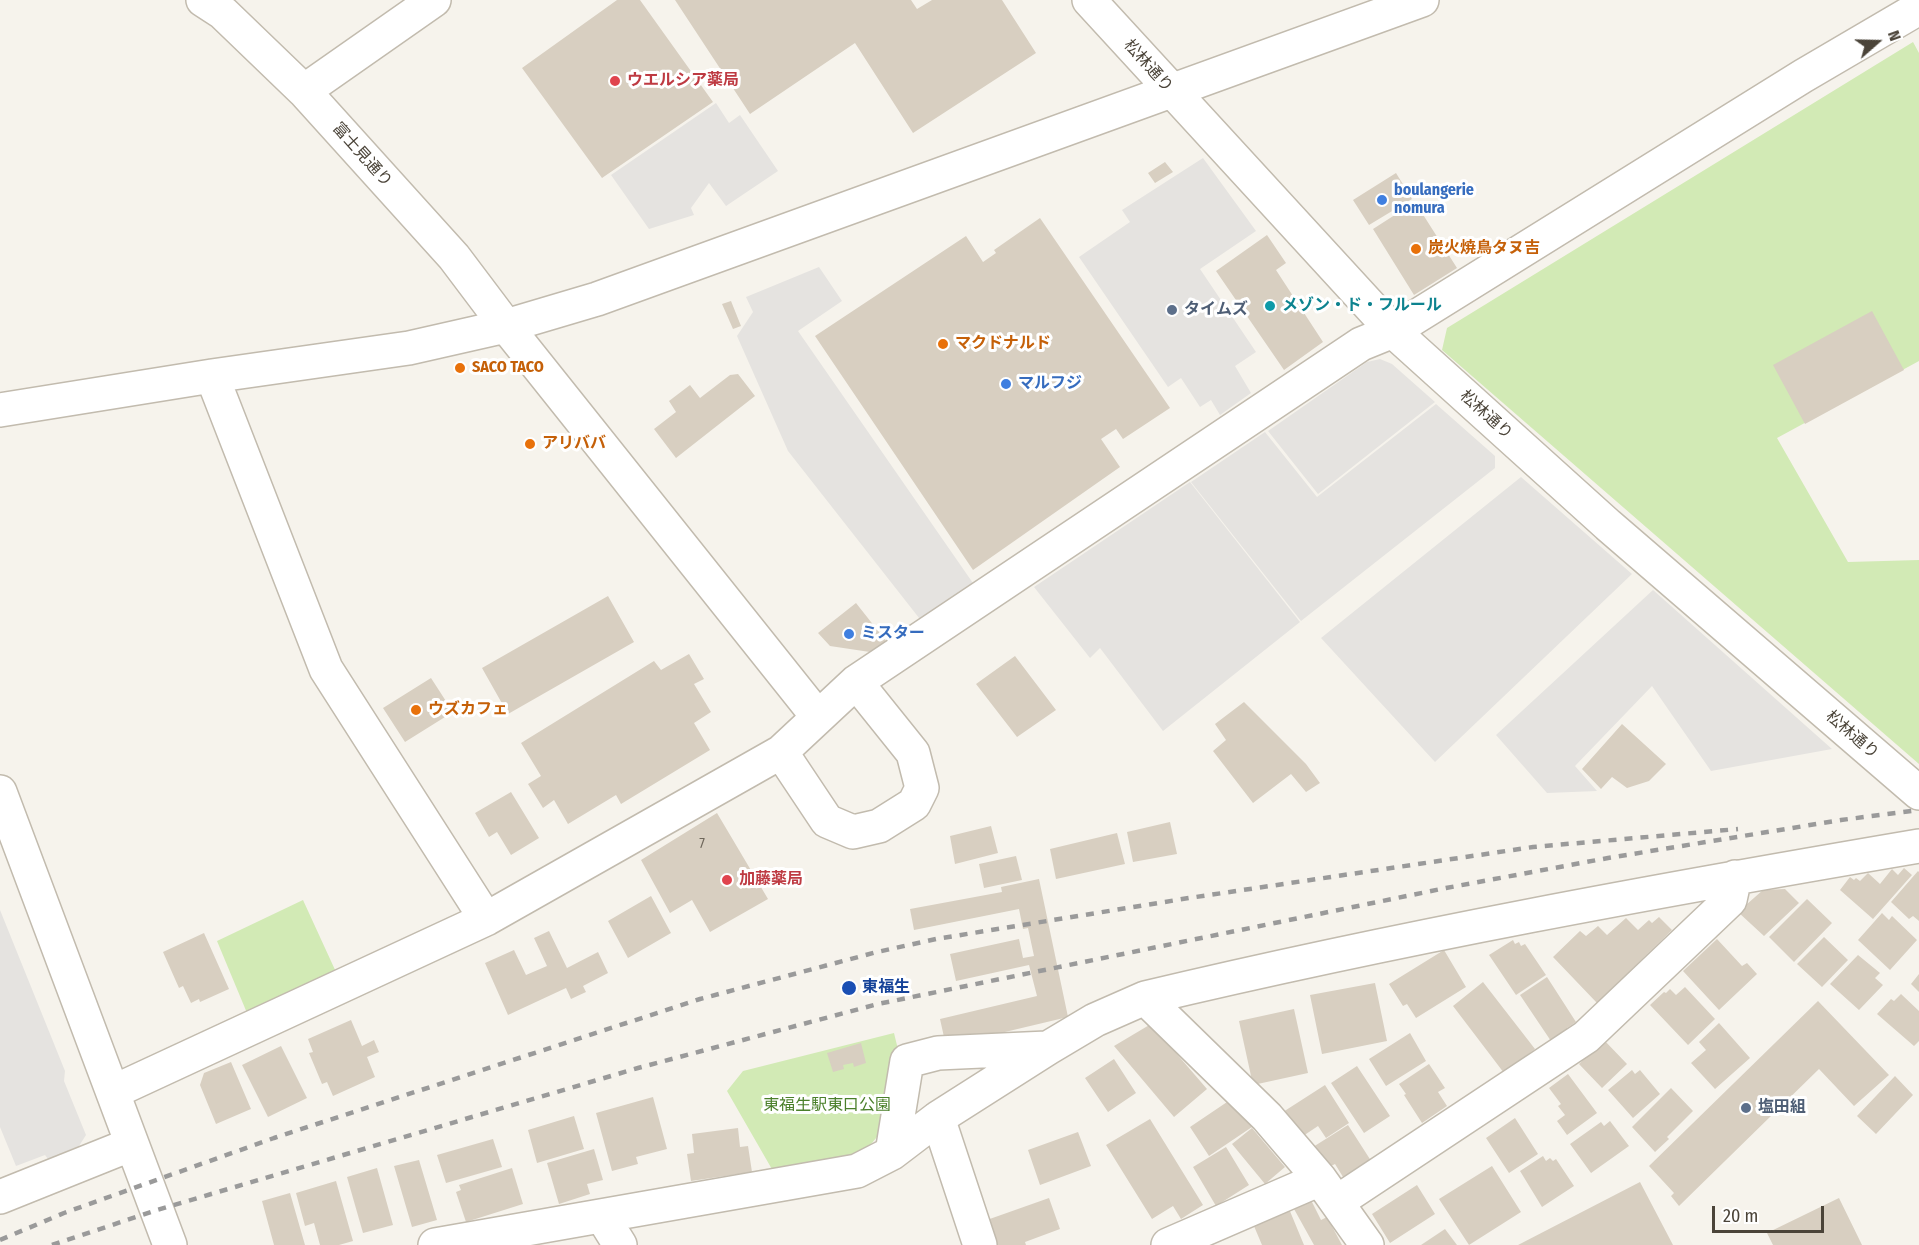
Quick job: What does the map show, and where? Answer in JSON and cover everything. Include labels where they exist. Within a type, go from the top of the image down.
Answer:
[{"type":"street","name":"富士見通り","points":[[203,0],[223,13],[304,91],[454,257],[506,326],[818,717]]},
{"type":"street","points":[[304,91],[434,0]]},
{"type":"street","name":"松林通り","points":[[1089,0],[1393,331],[1608,525],[1919,793]]},
{"type":"street","points":[[0,410],[212,376],[409,348],[506,326],[597,300],[1422,0]]},
{"type":"street","points":[[112,1092],[486,920],[781,752],[856,682],[1361,344],[1393,331],[1803,76],[1919,8]]},
{"type":"street","points":[[212,376],[326,669],[486,920]]},
{"type":"street","points":[[781,752],[827,821],[853,832],[879,826],[914,804],[922,788],[913,753],[856,682]]},
{"type":"street","points":[[0,792],[170,1245]]},
{"type":"street","points":[[435,1245],[857,1171],[892,1154],[938,1118],[1048,1048],[1095,1020],[1145,998],[1287,964],[1498,921],[1919,846]]},
{"type":"street","points":[[1168,1245],[1329,1190],[1586,1036],[1730,900],[1735,878]]},
{"type":"street","points":[[1145,998],[1267,1117],[1329,1190],[1367,1245]]},
{"type":"street","points":[[892,1154],[907,1061],[939,1053],[1048,1048]]},
{"type":"street","points":[[938,1118],[980,1245]]},
{"type":"street","points":[[0,1197],[132,1144]]},
{"type":"street","points":[[602,1216],[620,1245]]},
{"type":"green space","points":[[1913,42],[1919,53],[1919,361],[1777,438],[1848,562],[1919,560],[1919,764],[1442,350],[1447,328]]},
{"type":"green space","points":[[303,900],[336,972],[247,1013],[217,941]]},
{"type":"green space","name":"東福生駅東口公園","points":[[894,1033],[902,1066],[881,1132],[872,1143],[853,1157],[773,1171],[727,1091],[743,1071]]},
{"type":"shaded area","points":[[716,103],[729,123],[740,115],[778,171],[726,206],[709,183],[691,208],[694,215],[649,229],[611,175]]},
{"type":"shaded area","name":"タイムズ","points":[[1203,158],[1256,231],[1200,269],[1256,352],[1235,366],[1251,393],[1220,415],[1211,400],[1200,407],[1181,378],[1168,387],[1079,257],[1130,222],[1122,210]]},
{"type":"shaded area","points":[[819,267],[842,301],[798,331],[975,586],[923,623],[788,451],[737,336],[753,312],[746,297]]},
{"type":"shaded area","points":[[1380,359],[1392,364],[1435,402],[1318,494],[1268,431],[1367,362]]},
{"type":"shaded area","points":[[1436,404],[1495,456],[1495,468],[1301,621],[1191,482],[1265,432],[1317,497]]},
{"type":"shaded area","points":[[1521,477],[1632,574],[1435,762],[1321,638]]},
{"type":"shaded area","points":[[1190,482],[1300,622],[1163,731],[1100,648],[1090,658],[1034,587]]},
{"type":"shaded area","points":[[1653,590],[1832,749],[1711,771],[1652,686],[1575,766],[1597,791],[1547,793],[1496,735]]},
{"type":"shaded area","points":[[0,910],[65,1071],[64,1081],[86,1135],[79,1146],[48,1159],[45,1155],[16,1166],[0,1127]]},
{"type":"building","points":[[617,0],[640,0],[713,102],[602,178],[522,68]]},
{"type":"building","points":[[675,0],[911,0],[917,9],[932,0],[1002,0],[1036,53],[913,133],[855,43],[750,114]]},
{"type":"building","points":[[1165,162],[1173,172],[1155,183],[1148,173]]},
{"type":"building","points":[[1396,173],[1412,199],[1369,225],[1353,200]]},
{"type":"building","points":[[1415,202],[1457,268],[1414,295],[1373,229]]},
{"type":"building","points":[[1040,218],[1170,408],[1123,439],[1116,429],[1101,439],[1120,467],[973,570],[815,336],[966,236],[983,262],[996,253],[994,250]]},
{"type":"building","name":"メゾン・ド・フルール","points":[[1267,235],[1286,263],[1276,270],[1323,342],[1284,370],[1216,271]]},
{"type":"building","points":[[731,301],[741,326],[733,329],[722,304]]},
{"type":"building","points":[[1872,311],[1904,370],[1805,424],[1773,365]]},
{"type":"building","points":[[738,374],[755,396],[676,458],[654,429],[676,412],[669,401],[690,385],[700,398],[730,375]]},
{"type":"building","points":[[608,596],[634,642],[508,714],[482,668]]},
{"type":"building","points":[[856,603],[886,641],[870,652],[830,646],[818,633]]},
{"type":"building","points":[[689,654],[704,679],[694,684],[711,712],[694,723],[710,750],[621,804],[616,795],[568,824],[554,800],[543,808],[528,784],[541,776],[521,743],[654,661],[661,670]]},
{"type":"building","points":[[1015,656],[1056,710],[1017,737],[976,684]]},
{"type":"building","points":[[431,678],[453,712],[405,742],[383,708]]},
{"type":"building","points":[[1244,702],[1306,764],[1320,783],[1306,792],[1291,774],[1253,803],[1213,751],[1226,740],[1215,724]]},
{"type":"building","points":[[1622,724],[1666,764],[1649,781],[1627,788],[1612,777],[1601,789],[1582,769]]},
{"type":"building","points":[[511,792],[539,838],[511,855],[497,832],[489,837],[475,813]]},
{"type":"building","points":[[717,813],[768,899],[710,932],[692,900],[670,913],[641,860]]},
{"type":"building","points":[[1170,822],[1177,854],[1133,862],[1127,832]]},
{"type":"building","points":[[991,826],[998,853],[955,864],[950,836]]},
{"type":"building","points":[[1117,833],[1125,864],[1056,879],[1050,849]]},
{"type":"building","points":[[1016,856],[1022,880],[984,888],[979,864]]},
{"type":"building","points":[[1904,868],[1912,875],[1873,919],[1840,890],[1850,877],[1860,881],[1868,873],[1880,884],[1892,869],[1898,875]]},
{"type":"building","points":[[1918,871],[1919,921],[1913,916],[1909,919],[1891,902]]},
{"type":"building","points":[[1039,879],[1068,1017],[946,1046],[940,1019],[1037,996],[1029,965],[956,981],[950,954],[1019,939],[1023,958],[1034,956],[1028,928],[1023,929],[1019,909],[914,930],[910,909],[1002,892],[1001,887]]},
{"type":"building","points":[[1785,889],[1799,903],[1764,936],[1738,912],[1763,890]]},
{"type":"building","points":[[651,896],[671,933],[628,958],[608,921]]},
{"type":"building","points":[[1807,899],[1832,923],[1794,962],[1769,937]]},
{"type":"building","points":[[1882,913],[1889,920],[1892,916],[1917,940],[1890,970],[1858,940]]},
{"type":"building","points":[[1659,917],[1672,930],[1597,1003],[1553,957],[1580,931],[1586,936],[1598,926],[1607,935],[1626,918],[1638,930],[1649,920],[1652,923]]},
{"type":"building","points":[[549,931],[567,968],[598,952],[608,973],[583,986],[586,992],[571,999],[566,988],[508,1015],[485,963],[514,950],[526,975],[547,966],[534,938]]},
{"type":"building","points":[[204,933],[229,989],[200,1002],[199,999],[191,1003],[183,986],[179,988],[163,952]]},
{"type":"building","points":[[1824,937],[1848,960],[1822,987],[1797,964]]},
{"type":"building","points":[[1717,939],[1742,966],[1747,963],[1757,974],[1719,1010],[1683,971]]},
{"type":"building","points":[[1513,940],[1515,944],[1519,942],[1521,946],[1525,944],[1546,975],[1516,995],[1489,955]]},
{"type":"building","points":[[1444,950],[1466,987],[1416,1018],[1407,1004],[1403,1006],[1389,984]]},
{"type":"building","points":[[1858,955],[1880,973],[1875,978],[1883,985],[1859,1010],[1830,984]]},
{"type":"building","points":[[1919,974],[1919,992],[1911,984]]},
{"type":"building","points":[[1547,977],[1576,1022],[1567,1028],[1572,1036],[1555,1047],[1520,995]]},
{"type":"building","points":[[1483,982],[1535,1049],[1504,1073],[1453,1006]]},
{"type":"building","points":[[1375,983],[1387,1041],[1322,1054],[1310,995]]},
{"type":"building","points":[[1685,987],[1715,1019],[1688,1045],[1650,1005],[1664,992],[1670,989],[1676,995]]},
{"type":"building","points":[[1901,994],[1919,1011],[1919,1041],[1914,1046],[1877,1014],[1891,999],[1894,1001]]},
{"type":"building","points":[[1818,1001],[1889,1075],[1854,1106],[1819,1069],[1679,1206],[1671,1196],[1674,1193],[1649,1166]]},
{"type":"building","points":[[1294,1009],[1308,1073],[1253,1085],[1239,1021]]},
{"type":"building","points":[[351,1020],[362,1046],[374,1040],[379,1052],[367,1057],[375,1077],[333,1096],[327,1082],[322,1084],[309,1053],[313,1052],[308,1039]]},
{"type":"building","points":[[1719,1023],[1750,1058],[1715,1089],[1691,1063],[1706,1050],[1699,1042]]},
{"type":"building","points":[[1151,1024],[1207,1089],[1174,1117],[1114,1046]]},
{"type":"building","points":[[1410,1033],[1426,1061],[1386,1086],[1369,1059]]},
{"type":"building","points":[[1604,1040],[1627,1064],[1602,1088],[1579,1064]]},
{"type":"building","points":[[861,1043],[866,1063],[854,1067],[853,1063],[843,1065],[844,1069],[833,1072],[827,1053]]},
{"type":"building","points":[[281,1046],[307,1098],[268,1117],[242,1065]]},
{"type":"building","points":[[1114,1059],[1136,1093],[1108,1112],[1085,1078]]},
{"type":"building","points":[[231,1062],[251,1109],[216,1124],[200,1085],[204,1073]]},
{"type":"building","points":[[1429,1064],[1445,1088],[1438,1092],[1447,1106],[1422,1123],[1399,1084]]},
{"type":"building","points":[[1357,1066],[1390,1116],[1364,1133],[1331,1083]]},
{"type":"building","points":[[1632,1070],[1635,1074],[1640,1070],[1660,1094],[1633,1118],[1608,1090]]},
{"type":"building","points":[[1568,1074],[1597,1113],[1567,1135],[1557,1121],[1565,1115],[1558,1106],[1561,1104],[1549,1088]]},
{"type":"building","points":[[1895,1076],[1913,1095],[1876,1134],[1857,1116]]},
{"type":"building","points":[[1325,1085],[1349,1123],[1326,1138],[1318,1126],[1300,1138],[1283,1112]]},
{"type":"building","points":[[1671,1088],[1693,1111],[1655,1152],[1632,1127]]},
{"type":"building","points":[[653,1097],[667,1149],[636,1157],[638,1164],[612,1171],[596,1113]]},
{"type":"building","points":[[1233,1098],[1252,1127],[1209,1156],[1190,1127]]},
{"type":"building","points":[[574,1116],[584,1149],[537,1163],[528,1130]]},
{"type":"building","points":[[1515,1118],[1538,1154],[1509,1173],[1486,1138]]},
{"type":"building","points":[[1150,1119],[1203,1205],[1181,1219],[1173,1206],[1152,1219],[1106,1145]]},
{"type":"building","points":[[1610,1121],[1629,1146],[1591,1173],[1570,1144],[1601,1122],[1604,1126]]},
{"type":"building","points":[[1348,1125],[1375,1167],[1348,1185],[1335,1164],[1327,1168],[1313,1147]]},
{"type":"building","points":[[738,1128],[740,1147],[748,1146],[752,1172],[691,1181],[687,1154],[694,1153],[692,1134]]},
{"type":"building","points":[[1252,1128],[1285,1167],[1265,1184],[1232,1144]]},
{"type":"building","points":[[1078,1132],[1091,1166],[1040,1185],[1028,1150]]},
{"type":"building","points":[[493,1139],[502,1167],[446,1183],[437,1155]]},
{"type":"building","points":[[1226,1147],[1249,1185],[1216,1206],[1193,1167]]},
{"type":"building","points":[[594,1149],[603,1180],[587,1184],[590,1194],[559,1204],[547,1163]]},
{"type":"building","points":[[1543,1156],[1546,1161],[1550,1158],[1553,1161],[1556,1159],[1574,1186],[1542,1207],[1520,1171]]},
{"type":"building","points":[[419,1160],[437,1220],[412,1227],[394,1166]]},
{"type":"building","points":[[1492,1166],[1521,1212],[1469,1245],[1439,1199]]},
{"type":"building","points":[[377,1168],[393,1225],[363,1233],[347,1177]]},
{"type":"building","points":[[512,1168],[523,1204],[466,1222],[456,1192],[461,1190],[459,1185]]},
{"type":"building","points":[[336,1181],[353,1241],[339,1245],[320,1245],[314,1223],[305,1226],[296,1193]]},
{"type":"building","points":[[1640,1182],[1673,1245],[1518,1245]]},
{"type":"building","points":[[1417,1185],[1435,1214],[1390,1243],[1372,1214]]},
{"type":"building","points":[[290,1193],[305,1245],[274,1245],[262,1201]]},
{"type":"building","points":[[1049,1198],[1060,1229],[1025,1242],[1026,1245],[994,1245],[984,1221]]},
{"type":"building","points":[[1839,1198],[1862,1245],[1773,1245],[1767,1233]]},
{"type":"building","points":[[1311,1200],[1321,1220],[1327,1217],[1342,1245],[1314,1245],[1294,1209]]},
{"type":"building","points":[[1287,1204],[1304,1245],[1262,1245],[1251,1219]]},
{"type":"building","points":[[1445,1229],[1457,1245],[1421,1245]]},
{"type":"railway","points":[[52,1245],[157,1210],[638,1068],[878,1004],[1446,888],[1608,858],[1841,820],[1919,810]]},
{"type":"railway","points":[[0,1240],[64,1213],[274,1138],[700,999],[877,952],[936,939],[1189,898],[1533,847],[1738,829]]},
{"type":"place","name":"ウエルシア薬局","points":[[615,81]]},
{"type":"place","name":"boulangerie nomura","points":[[1382,200]]},
{"type":"place","name":"炭火焼鳥タヌ吉","points":[[1416,249]]},
{"type":"place","name":"メゾン・ド・フルール","points":[[1270,306]]},
{"type":"place","name":"タイムズ","points":[[1172,310]]},
{"type":"place","name":"マクドナルド","points":[[943,344]]},
{"type":"place","name":"SACO TACO","points":[[460,368]]},
{"type":"place","name":"マルフジ","points":[[1006,384]]},
{"type":"place","name":"アリババ","points":[[530,444]]},
{"type":"place","name":"ミスター","points":[[849,634]]},
{"type":"place","name":"ウズカフェ","points":[[416,710]]},
{"type":"place","name":"加藤薬局","points":[[727,880]]},
{"type":"place","name":"東福生","points":[[849,988]]},
{"type":"place","name":"塩田組","points":[[1746,1108]]}]
